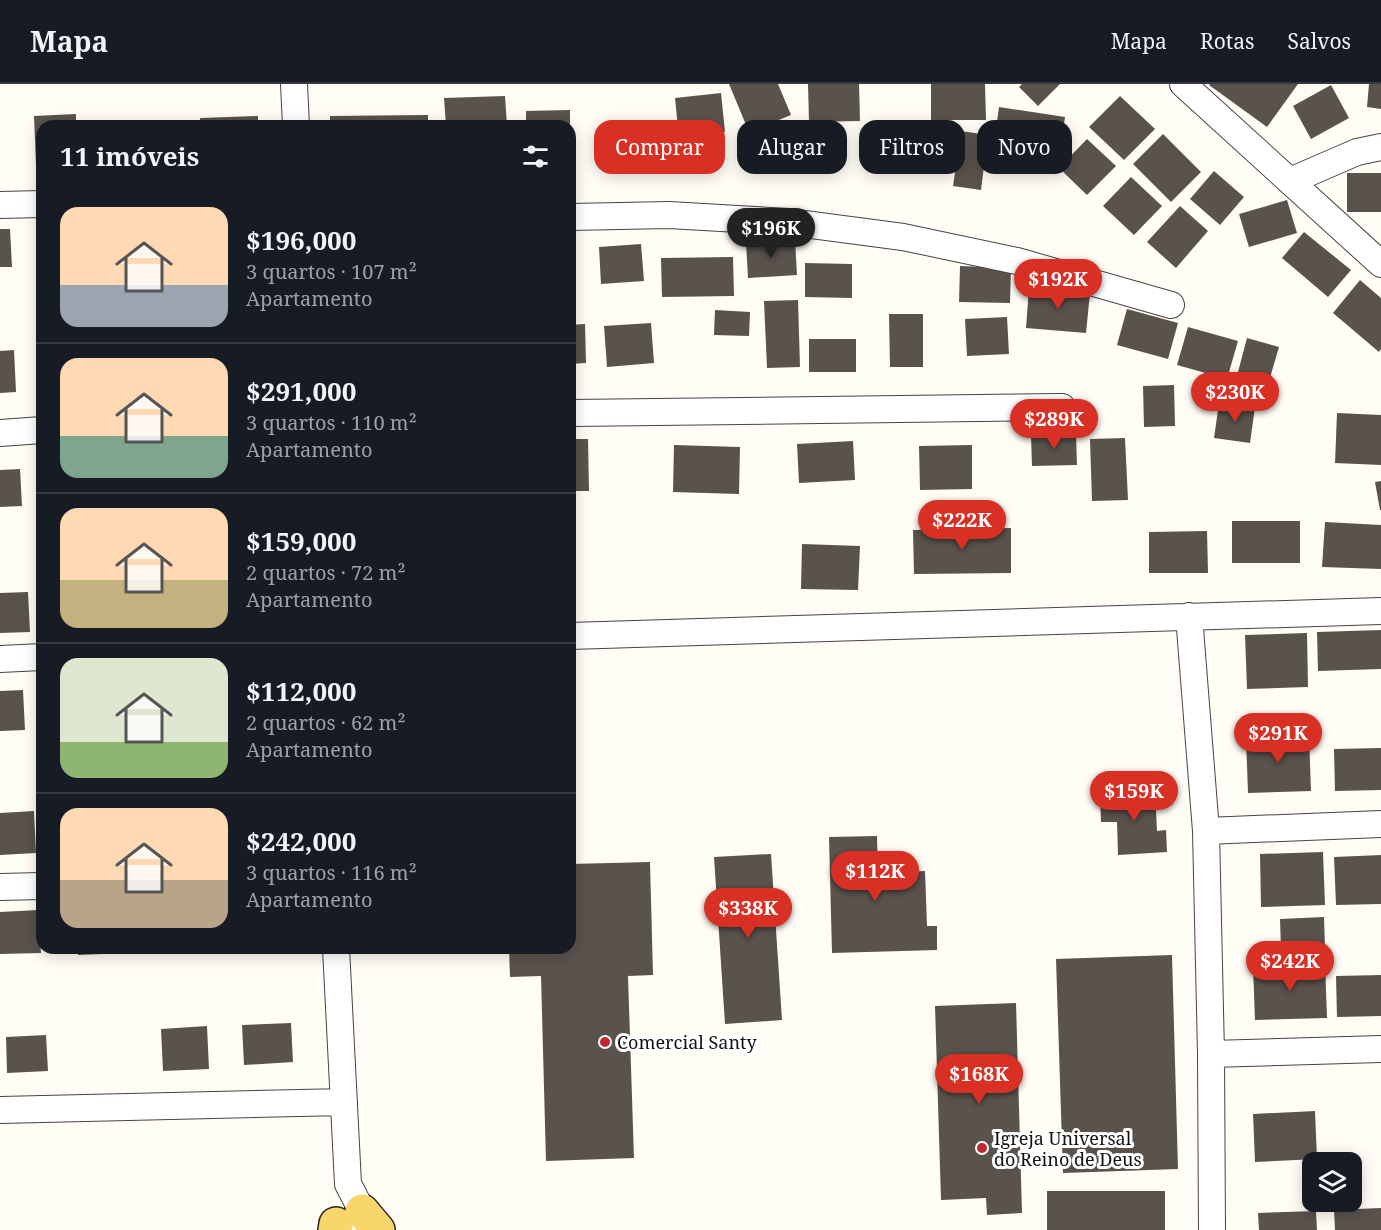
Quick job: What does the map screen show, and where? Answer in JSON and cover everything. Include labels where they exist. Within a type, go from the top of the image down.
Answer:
[{"type":"street","points":[[294,84],[296,120]]},
{"type":"street","points":[[1183,84],[1381,264]]},
{"type":"street","points":[[1290,181],[1357,152],[1381,147]]},
{"type":"street","points":[[0,205],[36,204]]},
{"type":"street","points":[[576,217],[669,215],[757,220],[903,237],[1017,261],[1171,305]]},
{"type":"street","points":[[576,413],[1062,407]]},
{"type":"street","points":[[0,433],[36,430]]},
{"type":"street","points":[[576,636],[1381,610]]},
{"type":"street","points":[[1189,616],[1206,831],[1212,1230]]},
{"type":"street","points":[[0,659],[36,657]]},
{"type":"street","points":[[1206,831],[1381,824]]},
{"type":"street","points":[[0,887],[36,886]]},
{"type":"street","points":[[336,954],[351,1220]]},
{"type":"street","points":[[1211,1054],[1381,1049]]},
{"type":"street","points":[[0,1110],[344,1102]]},
{"type":"building","points":[[729,84],[778,84],[791,115],[779,120],[744,120]]},
{"type":"building","points":[[808,84],[859,84],[859,121],[809,120]]},
{"type":"building","points":[[931,84],[985,84],[986,120],[931,120]]},
{"type":"building","points":[[1022,84],[1060,84],[1038,106],[1019,87]]},
{"type":"building","points":[[1210,84],[1298,84],[1267,127]]},
{"type":"building","points":[[1369,84],[1381,84],[1381,109],[1367,107]]},
{"type":"building","points":[[1331,85],[1349,118],[1311,139],[1293,106]]},
{"type":"building","points":[[721,93],[724,120],[677,120],[675,98]]},
{"type":"building","points":[[505,96],[507,120],[446,120],[444,98]]},
{"type":"building","points":[[1120,96],[1155,129],[1124,160],[1089,127]]},
{"type":"building","points":[[999,107],[1065,117],[1065,120],[997,120]]},
{"type":"building","points":[[570,110],[570,120],[526,120],[526,111]]},
{"type":"building","points":[[76,114],[76,120],[36,120],[36,164],[34,116]]},
{"type":"building","points":[[428,115],[428,120],[330,120],[330,116]]},
{"type":"building","points":[[258,116],[258,120],[200,120],[200,118]]},
{"type":"building","points":[[965,132],[977,133],[977,174],[983,174],[981,190],[953,186],[955,174],[965,174]]},
{"type":"building","points":[[1163,134],[1201,172],[1171,202],[1133,164]]},
{"type":"building","points":[[1087,139],[1116,166],[1087,195],[1065,174],[1072,174],[1072,155]]},
{"type":"building","points":[[1214,171],[1244,197],[1220,225],[1190,199]]},
{"type":"building","points":[[1347,173],[1381,173],[1381,212],[1347,212]]},
{"type":"building","points":[[1131,177],[1162,206],[1134,235],[1103,206]]},
{"type":"building","points":[[1287,200],[1297,233],[1249,247],[1239,214]]},
{"type":"building","points":[[1180,206],[1208,231],[1176,268],[1147,242]]},
{"type":"building","points":[[0,229],[10,229],[12,267],[0,267]]},
{"type":"building","points":[[1304,232],[1351,270],[1328,297],[1282,258]]},
{"type":"building","points":[[795,240],[797,275],[748,278],[746,242]]},
{"type":"building","points":[[641,244],[644,281],[601,284],[599,247]]},
{"type":"building","points":[[733,257],[734,296],[662,297],[661,258]]},
{"type":"building","points":[[805,263],[852,264],[852,298],[805,297]]},
{"type":"building","points":[[960,266],[1011,268],[1010,303],[959,302]]},
{"type":"building","points":[[1360,280],[1381,298],[1381,349],[1379,352],[1333,313]]},
{"type":"building","points":[[1029,288],[1090,293],[1086,333],[1026,328]]},
{"type":"building","points":[[798,300],[800,367],[767,368],[764,301]]},
{"type":"building","points":[[1127,309],[1178,323],[1168,359],[1117,345]]},
{"type":"building","points":[[715,310],[750,312],[749,336],[714,335]]},
{"type":"building","points":[[889,314],[923,314],[923,367],[890,367]]},
{"type":"building","points":[[1007,317],[1009,354],[967,356],[965,319]]},
{"type":"building","points":[[651,323],[654,363],[607,367],[604,326]]},
{"type":"building","points":[[585,324],[586,363],[576,364],[576,325]]},
{"type":"building","points":[[1188,327],[1238,341],[1227,379],[1177,365]]},
{"type":"building","points":[[1247,338],[1279,347],[1265,395],[1234,387]]},
{"type":"building","points":[[809,339],[856,339],[856,372],[809,372]]},
{"type":"building","points":[[14,350],[16,392],[0,393],[0,351]]},
{"type":"building","points":[[1174,385],[1175,426],[1144,427],[1143,386]]},
{"type":"building","points":[[1219,403],[1255,407],[1250,443],[1214,438]]},
{"type":"building","points":[[1337,413],[1381,415],[1381,465],[1335,463]]},
{"type":"building","points":[[1076,434],[1077,465],[1032,466],[1031,436]]},
{"type":"building","points":[[1125,438],[1128,500],[1092,501],[1090,439]]},
{"type":"building","points":[[576,439],[588,439],[589,491],[576,491]]},
{"type":"building","points":[[853,441],[855,480],[799,483],[797,444]]},
{"type":"building","points":[[674,445],[740,447],[739,494],[673,492]]},
{"type":"building","points":[[972,445],[972,489],[920,490],[919,446]]},
{"type":"building","points":[[20,469],[22,506],[0,507],[0,470]]},
{"type":"building","points":[[1381,481],[1381,510],[1380,510],[1375,482]]},
{"type":"building","points":[[1232,521],[1300,521],[1300,563],[1232,563]]},
{"type":"building","points":[[1325,522],[1381,525],[1381,569],[1322,567]]},
{"type":"building","points":[[1011,528],[1011,573],[914,574],[913,530]]},
{"type":"building","points":[[1207,531],[1208,573],[1149,573],[1149,532]]},
{"type":"building","points":[[802,544],[860,546],[858,590],[801,589]]},
{"type":"building","points":[[28,592],[30,632],[0,633],[0,593]]},
{"type":"building","points":[[1381,630],[1381,669],[1318,671],[1317,632]]},
{"type":"building","points":[[1307,633],[1308,687],[1247,689],[1245,635]]},
{"type":"building","points":[[23,690],[25,730],[0,731],[0,691]]},
{"type":"building","points":[[1309,736],[1311,791],[1248,793],[1246,738]]},
{"type":"building","points":[[1381,748],[1381,790],[1335,791],[1334,749]]},
{"type":"building","points":[[1155,791],[1157,831],[1166,830],[1167,852],[1118,855],[1117,822],[1101,822],[1100,794]]},
{"type":"building","points":[[34,811],[36,853],[0,855],[0,813]]},
{"type":"building","points":[[877,836],[878,873],[925,871],[927,926],[937,926],[937,950],[832,953],[829,837]]},
{"type":"building","points":[[1323,852],[1325,905],[1261,907],[1260,854]]},
{"type":"building","points":[[771,854],[782,1020],[725,1024],[714,857]]},
{"type":"building","points":[[1381,855],[1381,904],[1336,905],[1334,857]]},
{"type":"building","points":[[650,862],[653,975],[628,976],[634,1158],[546,1161],[541,976],[510,977],[509,954],[576,954],[576,864]]},
{"type":"building","points":[[36,910],[36,953],[0,954],[0,912]]},
{"type":"building","points":[[1324,917],[1325,949],[1281,950],[1280,919]]},
{"type":"building","points":[[1172,955],[1178,1169],[1063,1173],[1056,959]]},
{"type":"building","points":[[1325,964],[1327,1018],[1255,1020],[1253,966]]},
{"type":"building","points":[[1381,975],[1381,1016],[1337,1017],[1336,976]]},
{"type":"building","points":[[1016,1003],[1022,1213],[987,1215],[986,1198],[941,1200],[935,1006]]},
{"type":"building","points":[[291,1023],[293,1062],[244,1065],[242,1025]]},
{"type":"building","points":[[207,1026],[209,1069],[163,1071],[161,1029]]},
{"type":"building","points":[[46,1035],[48,1071],[7,1073],[6,1037]]},
{"type":"building","points":[[1315,1111],[1317,1152],[1302,1152],[1302,1160],[1255,1162],[1253,1114]]},
{"type":"building","points":[[1047,1191],[1165,1191],[1165,1230],[1047,1230]]},
{"type":"building","points":[[1381,1208],[1381,1230],[1335,1230],[1334,1212],[1362,1212],[1362,1209]]},
{"type":"building","points":[[1316,1212],[1317,1230],[1259,1230],[1258,1213]]},
{"type":"place","name":"Comercial Santy","points":[[605,1042]]},
{"type":"place","name":"Igreja Universal do Reino de Deus","points":[[982,1148]]}]
